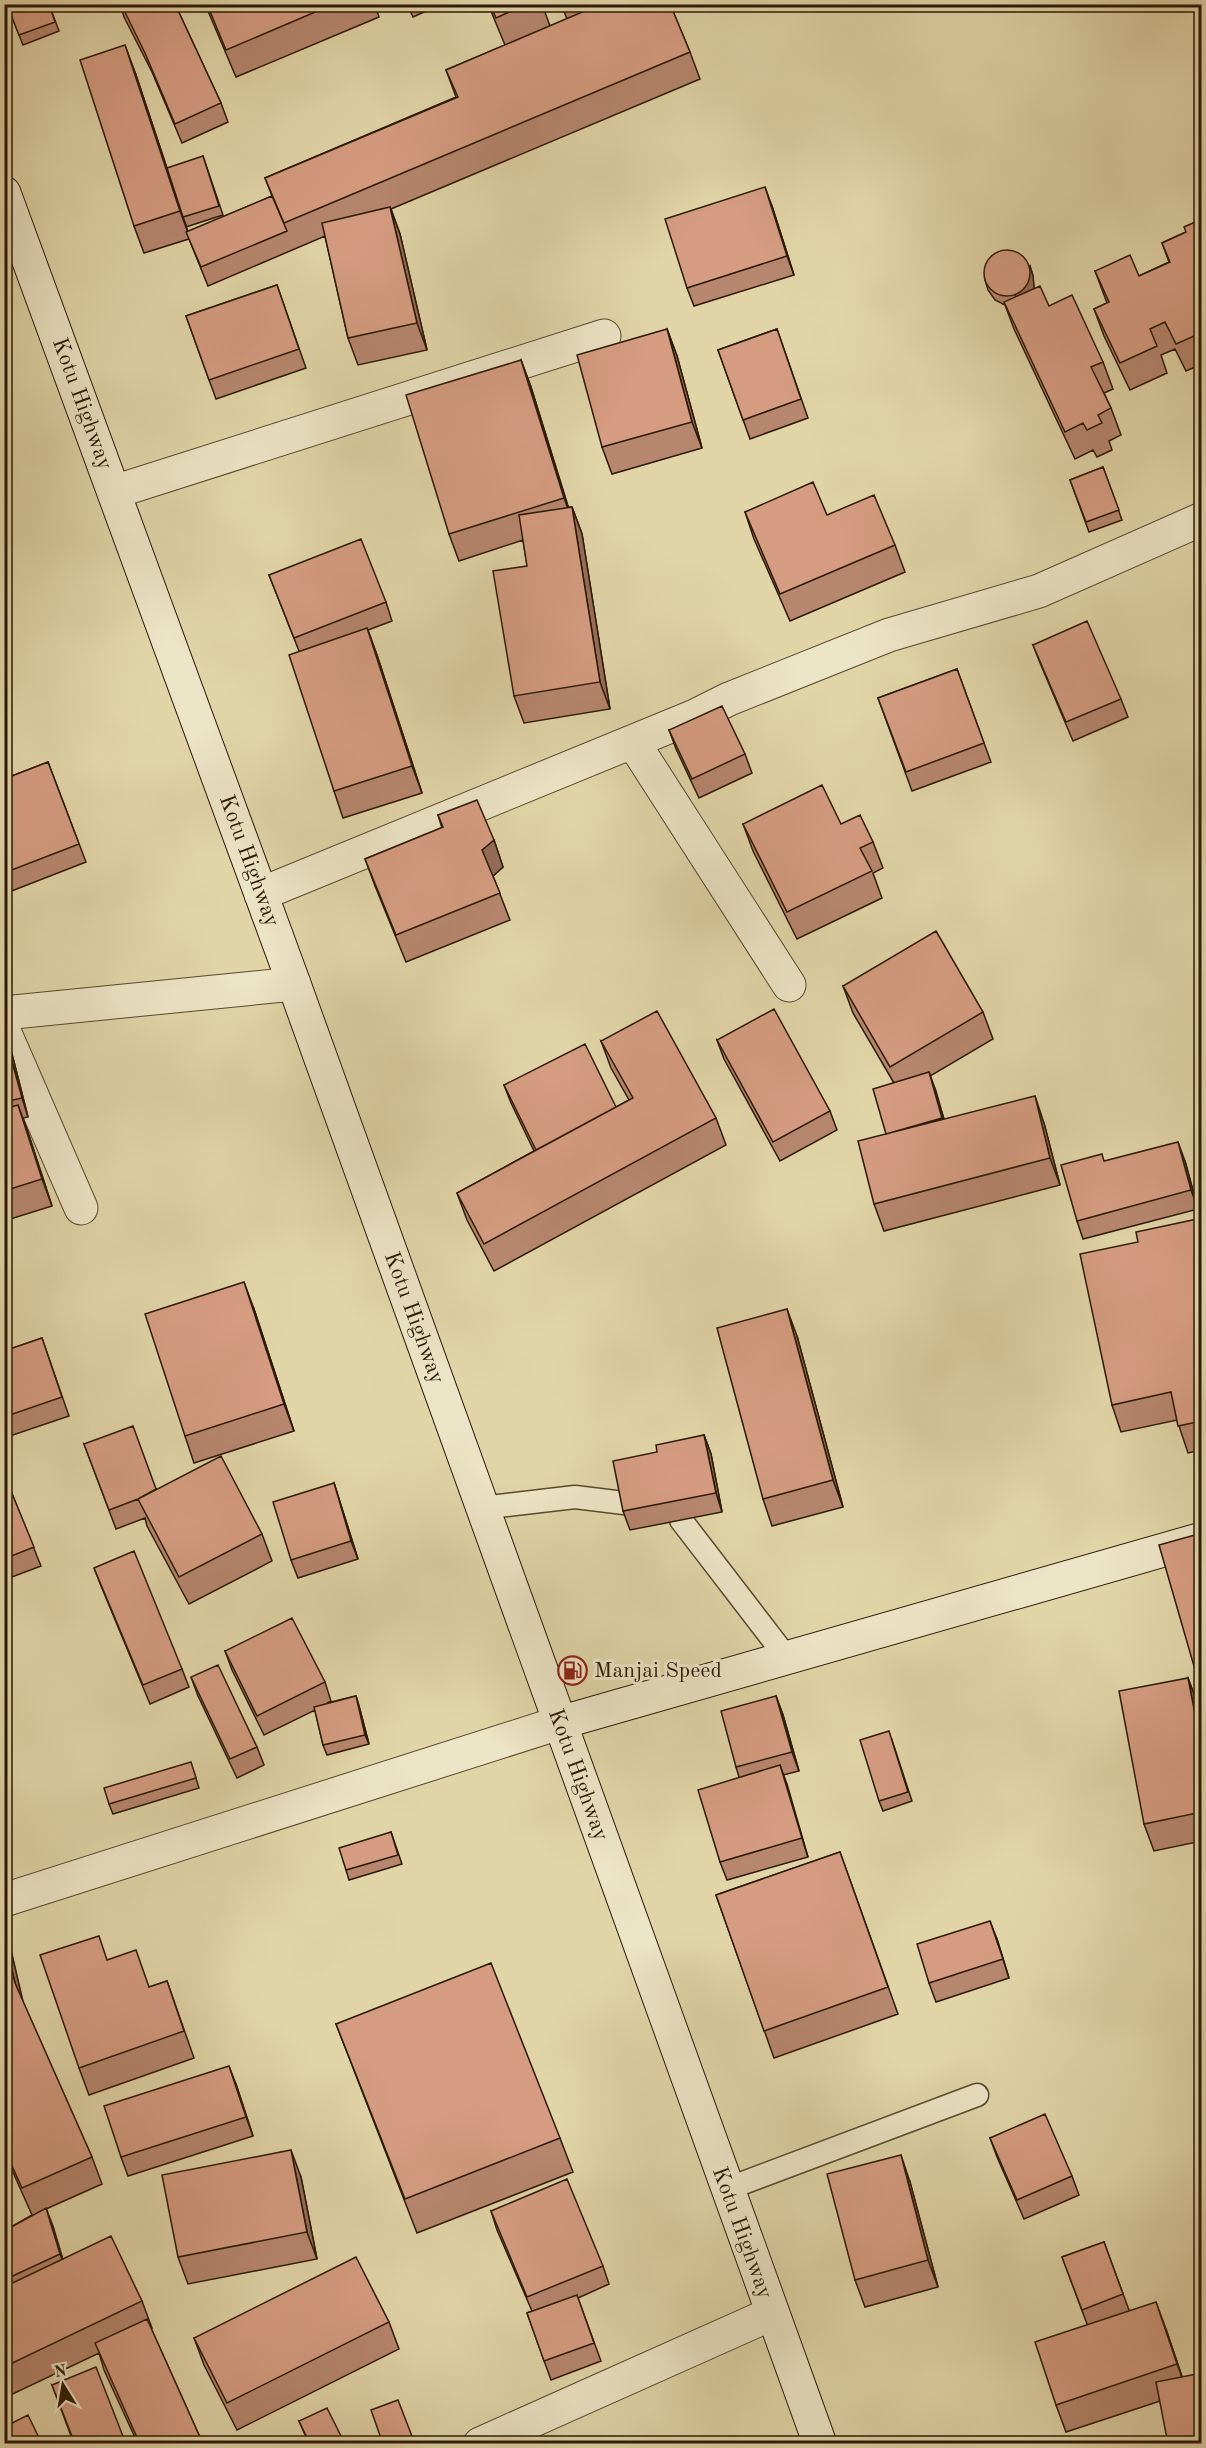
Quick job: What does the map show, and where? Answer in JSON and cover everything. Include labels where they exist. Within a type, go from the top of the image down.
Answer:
[{"type":"street","name":"Kotu Highway","points":[[4,193],[294,984],[771,2314],[820,2444]]},
{"type":"street","points":[[114,492],[604,336]]},
{"type":"street","points":[[261,894],[633,742],[729,699],[889,635],[1039,591],[1202,519]]},
{"type":"street","points":[[633,742],[789,985]]},
{"type":"street","points":[[4,1013],[294,984]]},
{"type":"street","points":[[4,1031],[81,1208]]},
{"type":"street","points":[[4,1900],[560,1723],[1202,1539]]},
{"type":"street","points":[[492,2441],[771,2314]]},
{"type":"lane","points":[[482,1508],[574,1497],[624,1503]]},
{"type":"lane","points":[[681,1520],[788,1658]]},
{"type":"lane","points":[[727,2189],[977,2095]]},
{"type":"building","points":[[15,4],[49,4],[55,22],[19,35],[8,7]]},
{"type":"building","points":[[121,4],[175,4],[221,103],[175,124]]},
{"type":"building","points":[[207,4],[334,4],[226,50]]},
{"type":"building","points":[[490,4],[527,4],[496,18]]},
{"type":"building","points":[[601,4],[670,4],[690,52],[284,223],[265,178],[458,97],[446,70]]},
{"type":"building","points":[[125,45],[180,211],[134,226],[80,60]]},
{"type":"building","points":[[203,156],[219,206],[183,217],[167,168]]},
{"type":"building","points":[[765,187],[787,256],[687,288],[665,219]]},
{"type":"building","points":[[272,196],[287,231],[201,267],[186,232]]},
{"type":"building","points":[[390,207],[417,323],[348,338],[322,223]]},
{"type":"building","points":[[1202,219],[1202,324],[1197,326],[1201,333],[1176,344],[1165,322],[1150,329],[1157,346],[1120,363],[1094,309],[1109,302],[1095,271],[1130,255],[1139,276],[1170,262],[1162,243],[1186,232],[1184,227]]},
{"type":"building","points":[[1007,250],[1023,257],[1030,273],[1023,289],[1007,296],[991,289],[984,273],[991,257]]},
{"type":"building","points":[[277,285],[299,349],[209,380],[186,316]]},
{"type":"building","points":[[1040,286],[1049,306],[1072,295],[1103,362],[1091,367],[1111,408],[1098,415],[1102,423],[1087,430],[1083,423],[1065,432],[1004,302]]},
{"type":"building","points":[[667,329],[692,422],[602,447],[577,355]]},
{"type":"building","points":[[777,329],[801,399],[743,420],[718,350]]},
{"type":"building","points":[[521,360],[564,498],[449,534],[406,395]]},
{"type":"building","points":[[1103,467],[1119,510],[1086,522],[1070,480]]},
{"type":"building","points":[[813,482],[827,515],[874,495],[895,545],[780,594],[745,512]]},
{"type":"building","points":[[572,507],[600,682],[514,696],[493,571],[527,566],[519,515]]},
{"type":"building","points":[[361,539],[386,602],[294,638],[269,575]]},
{"type":"building","points":[[1087,621],[1121,699],[1066,722],[1033,645]]},
{"type":"building","points":[[367,628],[412,766],[334,791],[289,655]]},
{"type":"building","points":[[957,669],[984,743],[906,772],[878,698]]},
{"type":"building","points":[[722,706],[745,754],[692,779],[669,730]]},
{"type":"building","points":[[48,762],[79,844],[4,873],[4,779]]},
{"type":"building","points":[[822,785],[841,824],[860,815],[873,842],[860,848],[872,871],[787,912],[743,824]]},
{"type":"building","points":[[477,800],[494,840],[482,850],[500,893],[396,935],[365,859],[443,827],[438,815]]},
{"type":"building","points":[[936,931],[983,1012],[890,1067],[843,986]]},
{"type":"building","points":[[774,1009],[830,1111],[773,1142],[717,1040]]},
{"type":"building","points":[[657,1011],[716,1118],[484,1244],[457,1193],[633,1098],[601,1041]]},
{"type":"building","points":[[4,1036],[22,1098],[4,1102]]},
{"type":"building","points":[[585,1044],[616,1107],[536,1150],[504,1085]]},
{"type":"building","points":[[929,1072],[942,1118],[886,1134],[873,1089]]},
{"type":"building","points":[[1035,1096],[1050,1158],[874,1204],[858,1141]]},
{"type":"building","points":[[18,1105],[42,1179],[4,1191],[4,1109]]},
{"type":"building","points":[[1178,1142],[1191,1190],[1077,1221],[1061,1165],[1102,1154],[1104,1161]]},
{"type":"building","points":[[1202,1218],[1202,1421],[1178,1426],[1171,1392],[1112,1405],[1080,1254],[1138,1242],[1136,1232]]},
{"type":"building","points":[[244,1282],[284,1404],[185,1436],[145,1314]]},
{"type":"building","points":[[787,1309],[833,1480],[763,1499],[717,1328]]},
{"type":"building","points":[[42,1338],[62,1397],[4,1417],[4,1351]]},
{"type":"building","points":[[133,1426],[156,1489],[109,1510],[84,1444]]},
{"type":"building","points":[[704,1435],[716,1493],[623,1511],[613,1461],[657,1452],[656,1445]]},
{"type":"building","points":[[221,1456],[262,1534],[179,1577],[138,1499]]},
{"type":"building","points":[[4,1474],[34,1547],[4,1559]]},
{"type":"building","points":[[334,1483],[351,1541],[291,1560],[273,1502]]},
{"type":"building","points":[[1202,1533],[1202,1686],[1200,1687],[1159,1545]]},
{"type":"building","points":[[134,1551],[182,1669],[143,1685],[94,1568]]},
{"type":"building","points":[[292,1618],[325,1682],[257,1716],[225,1651]]},
{"type":"building","points":[[218,1665],[257,1747],[230,1759],[191,1677]]},
{"type":"building","points":[[1188,1678],[1202,1750],[1202,1812],[1144,1824],[1119,1691]]},
{"type":"building","points":[[356,1696],[365,1735],[323,1745],[314,1707]]},
{"type":"building","points":[[776,1696],[792,1752],[736,1767],[721,1711]]},
{"type":"building","points":[[889,1731],[908,1792],[879,1801],[860,1740]]},
{"type":"building","points":[[191,1762],[196,1778],[109,1804],[104,1788]]},
{"type":"building","points":[[780,1765],[802,1838],[720,1862],[698,1790]]},
{"type":"building","points":[[391,1832],[398,1855],[346,1870],[339,1848]]},
{"type":"building","points":[[840,1852],[888,1987],[764,2031],[716,1895]]},
{"type":"building","points":[[990,1921],[1003,1959],[929,1983],[917,1944]]},
{"type":"building","points":[[99,1936],[107,1960],[136,1950],[149,1987],[167,1981],[184,2031],[79,2068],[40,1955]]},
{"type":"building","points":[[4,1938],[15,1983],[92,2157],[22,2188],[4,2148],[4,1987],[10,1984],[4,1985]]},
{"type":"building","points":[[491,1963],[560,2138],[405,2199],[336,2024]]},
{"type":"building","points":[[229,2066],[246,2117],[121,2157],[104,2106]]},
{"type":"building","points":[[1045,2114],[1072,2176],[1017,2200],[990,2138]]},
{"type":"building","points":[[291,2150],[307,2232],[178,2257],[162,2175]]},
{"type":"building","points":[[901,2155],[928,2260],[855,2280],[827,2174]]},
{"type":"building","points":[[567,2179],[603,2266],[527,2297],[491,2211]]},
{"type":"building","points":[[46,2208],[60,2254],[4,2280],[4,2231]]},
{"type":"building","points":[[111,2236],[142,2301],[4,2367],[4,2287]]},
{"type":"building","points":[[1104,2242],[1123,2294],[1082,2310],[1062,2257]]},
{"type":"building","points":[[356,2257],[389,2322],[227,2403],[194,2338]]},
{"type":"building","points":[[577,2295],[594,2343],[544,2361],[527,2313]]},
{"type":"building","points":[[1156,2302],[1177,2364],[1056,2405],[1035,2342]]},
{"type":"building","points":[[147,2319],[203,2444],[140,2444],[95,2343]]},
{"type":"building","points":[[96,2367],[126,2444],[75,2444],[52,2385]]},
{"type":"building","points":[[1202,2373],[1202,2444],[1168,2444],[1156,2382]]},
{"type":"building","points":[[398,2400],[415,2444],[383,2444],[371,2410]]},
{"type":"building","points":[[327,2408],[345,2444],[310,2444],[299,2421]]},
{"type":"building","points":[[28,2415],[42,2444],[4,2444],[4,2427]]},
{"type":"place","name":"Manjai Speed","points":[[573,1671]]}]
